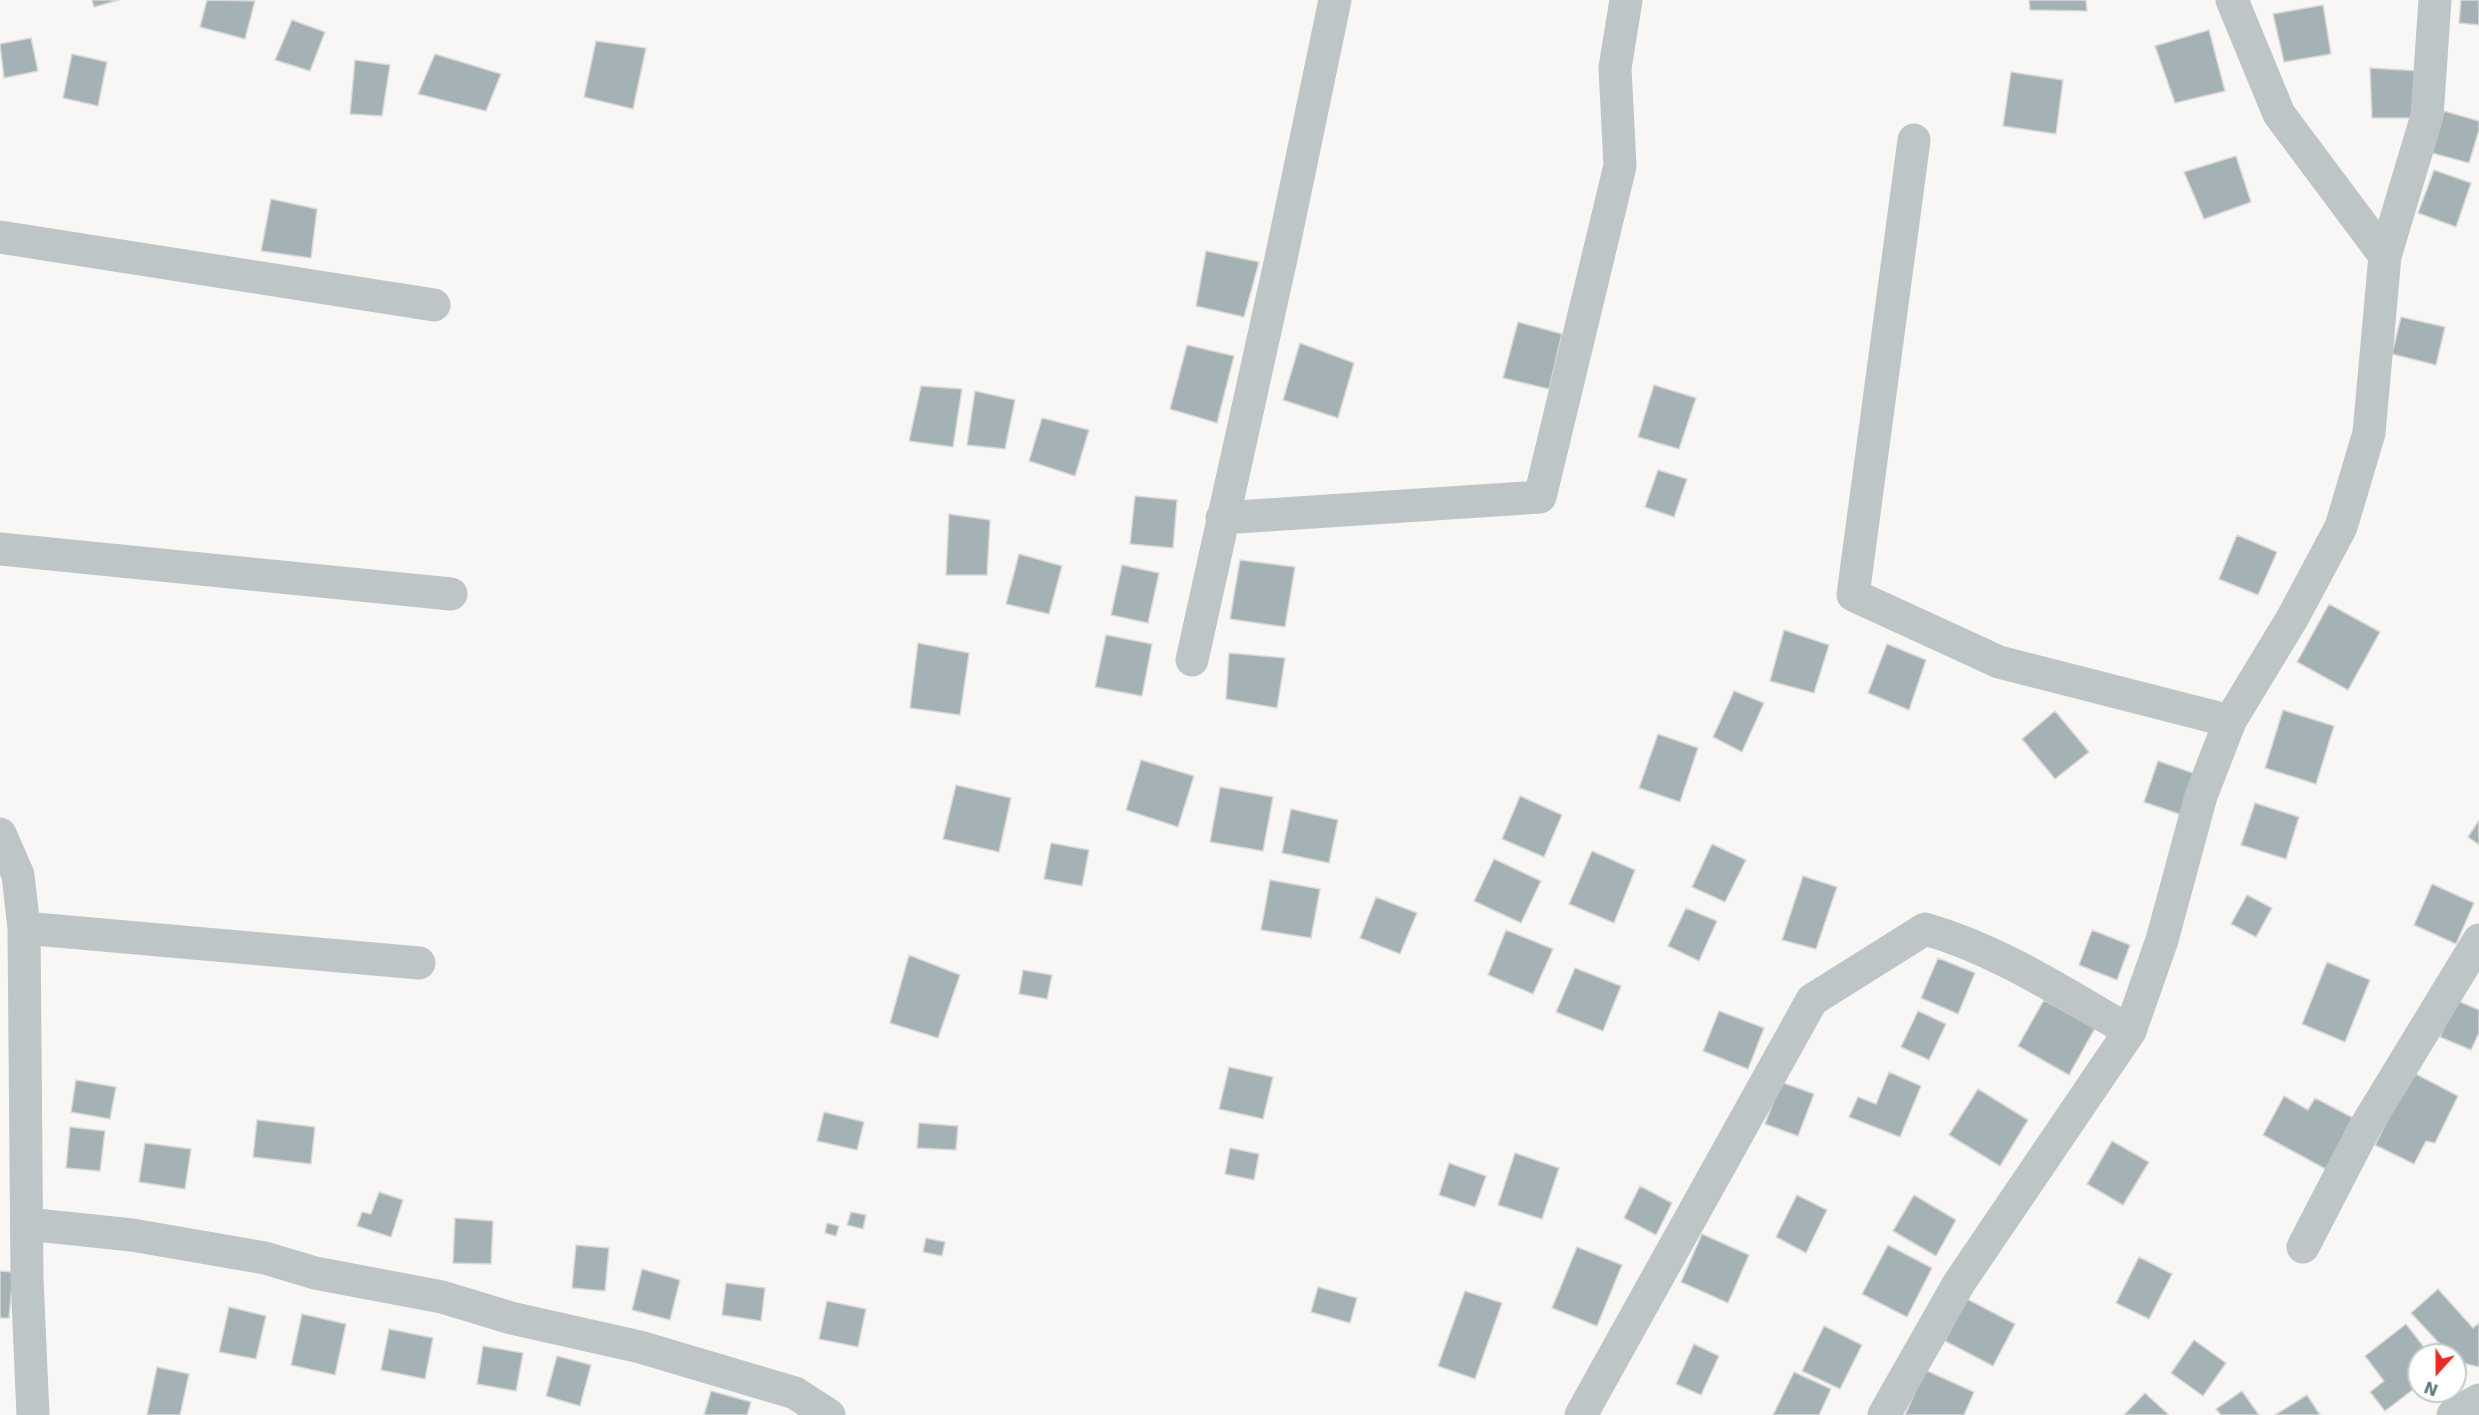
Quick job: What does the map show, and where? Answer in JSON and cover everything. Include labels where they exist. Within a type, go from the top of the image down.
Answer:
[{"type":"street","points":[[1192,660],[1282,254],[1335,0]]},
{"type":"street","points":[[1222,518],[1540,497],[1620,166],[1614,68],[1626,0]]},
{"type":"street","points":[[2232,0],[2279,114],[2385,256]]},
{"type":"street","points":[[1884,1415],[1959,1283],[2130,1031],[2162,940],[2201,796],[2230,721],[2293,617],[2341,527],[2369,433],[2385,256],[2427,116],[2436,0]]},
{"type":"street","points":[[1914,140],[1853,595],[1999,662],[2230,721]]},
{"type":"street","points":[[0,237],[434,305]]},
{"type":"street","points":[[0,549],[451,594]]},
{"type":"street","points":[[0,834],[24,928],[18,1203],[33,1415]]},
{"type":"street","points":[[24,928],[419,963]]},
{"type":"street","points":[[1581,1415],[1812,1000],[1925,929],[1961,939],[2002,958],[2130,1031]]},
{"type":"street","points":[[2303,1247],[2364,1129],[2479,940]]},
{"type":"street","points":[[18,1203],[132,1235],[265,1258],[315,1273],[442,1297],[511,1318],[640,1347],[795,1393],[829,1415]]},
{"type":"building","points":[[92,0],[119,0],[94,7]]},
{"type":"building","points":[[207,0],[255,1],[245,39],[200,27]]},
{"type":"building","points":[[2029,0],[2086,0],[2087,11],[2030,10]]},
{"type":"building","points":[[2461,0],[2479,0],[2479,25],[2459,23]]},
{"type":"building","points":[[2323,5],[2331,54],[2284,62],[2273,14]]},
{"type":"building","points":[[292,20],[325,32],[310,71],[275,60]]},
{"type":"building","points":[[2209,30],[2225,91],[2175,103],[2155,46]]},
{"type":"building","points":[[31,38],[38,71],[4,78],[0,44]]},
{"type":"building","points":[[596,41],[646,48],[633,109],[584,97]]},
{"type":"building","points":[[72,54],[107,62],[98,106],[63,98]]},
{"type":"building","points":[[435,54],[501,74],[486,111],[418,94]]},
{"type":"building","points":[[355,60],[390,65],[382,116],[350,114]]},
{"type":"building","points":[[2370,68],[2420,71],[2419,118],[2372,118]]},
{"type":"building","points":[[2011,72],[2063,80],[2056,134],[2003,126]]},
{"type":"building","points":[[2444,111],[2479,121],[2479,130],[2469,163],[2432,153]]},
{"type":"building","points":[[2236,156],[2251,202],[2204,219],[2184,172]]},
{"type":"building","points":[[2434,170],[2471,183],[2456,227],[2418,213]]},
{"type":"building","points":[[271,199],[317,209],[311,258],[261,251]]},
{"type":"building","points":[[1206,251],[1259,262],[1244,317],[1196,306]]},
{"type":"building","points":[[2401,317],[2445,327],[2436,365],[2392,354]]},
{"type":"building","points":[[1518,322],[1562,334],[1549,389],[1503,378]]},
{"type":"building","points":[[1300,343],[1354,363],[1338,418],[1283,400]]},
{"type":"building","points":[[1187,345],[1234,356],[1217,423],[1170,409]]},
{"type":"building","points":[[1654,385],[1696,398],[1679,449],[1638,437]]},
{"type":"building","points":[[921,386],[962,389],[953,447],[909,441]]},
{"type":"building","points":[[975,391],[1015,400],[1005,449],[967,445]]},
{"type":"building","points":[[1042,418],[1089,430],[1075,476],[1029,461]]},
{"type":"building","points":[[1658,470],[1687,479],[1674,517],[1645,507]]},
{"type":"building","points":[[1135,496],[1177,500],[1173,548],[1130,544]]},
{"type":"building","points":[[949,514],[990,520],[987,575],[946,575]]},
{"type":"building","points":[[2237,535],[2277,552],[2258,595],[2219,579]]},
{"type":"building","points":[[1019,554],[1062,566],[1049,614],[1006,604]]},
{"type":"building","points":[[1240,560],[1295,567],[1285,627],[1230,619]]},
{"type":"building","points":[[1122,565],[1159,573],[1148,623],[1111,615]]},
{"type":"building","points":[[2329,604],[2380,632],[2348,690],[2297,662]]},
{"type":"building","points":[[1784,630],[1829,645],[1814,693],[1770,681]]},
{"type":"building","points":[[1106,635],[1152,644],[1142,696],[1095,687]]},
{"type":"building","points":[[918,643],[969,653],[960,715],[910,708]]},
{"type":"building","points":[[1887,644],[1926,660],[1909,710],[1868,693]]},
{"type":"building","points":[[1229,653],[1285,658],[1277,708],[1226,699]]},
{"type":"building","points":[[1734,691],[1764,703],[1742,752],[1713,737]]},
{"type":"building","points":[[2283,710],[2334,726],[2316,784],[2265,768]]},
{"type":"building","points":[[2055,711],[2089,752],[2055,779],[2022,739]]},
{"type":"building","points":[[1658,734],[1698,748],[1680,802],[1639,788]]},
{"type":"building","points":[[1141,760],[1194,776],[1178,827],[1126,810]]},
{"type":"building","points":[[2158,761],[2196,774],[2182,815],[2144,802]]},
{"type":"building","points":[[956,785],[1011,798],[999,852],[943,839]]},
{"type":"building","points":[[1220,787],[1273,797],[1263,851],[1210,842]]},
{"type":"building","points":[[1520,796],[1562,815],[1544,857],[1502,839]]},
{"type":"building","points":[[2255,803],[2299,817],[2286,859],[2241,845]]},
{"type":"building","points":[[1291,809],[1338,820],[1329,863],[1282,853]]},
{"type":"building","points":[[2479,820],[2479,845],[2468,837]]},
{"type":"building","points":[[1051,843],[1089,850],[1082,886],[1044,879]]},
{"type":"building","points":[[1712,844],[1746,860],[1725,902],[1692,887]]},
{"type":"building","points":[[1592,851],[1635,870],[1614,923],[1569,904]]},
{"type":"building","points":[[1494,859],[1541,881],[1521,923],[1474,901]]},
{"type":"building","points":[[1803,876],[1837,887],[1816,949],[1782,940]]},
{"type":"building","points":[[1270,880],[1320,889],[1311,938],[1261,930]]},
{"type":"building","points":[[2432,884],[2474,903],[2456,944],[2414,925]]},
{"type":"building","points":[[2247,895],[2272,908],[2256,937],[2231,924]]},
{"type":"building","points":[[1376,897],[1417,913],[1400,954],[1360,938]]},
{"type":"building","points":[[1686,908],[1717,921],[1699,961],[1668,946]]},
{"type":"building","points":[[1506,930],[1553,949],[1533,994],[1488,975]]},
{"type":"building","points":[[2092,930],[2130,945],[2117,980],[2079,965]]},
{"type":"building","points":[[909,955],[960,975],[938,1038],[890,1023]]},
{"type":"building","points":[[1938,958],[1975,973],[1958,1014],[1921,998]]},
{"type":"building","points":[[2327,962],[2370,980],[2345,1042],[2302,1024]]},
{"type":"building","points":[[1575,968],[1621,986],[1603,1031],[1556,1012]]},
{"type":"building","points":[[1023,970],[1052,975],[1047,999],[1019,994]]},
{"type":"building","points":[[2044,1000],[2095,1028],[2069,1075],[2018,1046]]},
{"type":"building","points":[[2456,1000],[2479,1010],[2479,1033],[2471,1050],[2440,1037]]},
{"type":"building","points":[[1719,1011],[1764,1028],[1748,1069],[1703,1051]]},
{"type":"building","points":[[1918,1011],[1946,1024],[1929,1060],[1901,1047]]},
{"type":"building","points":[[1229,1067],[1273,1077],[1263,1119],[1219,1109]]},
{"type":"building","points":[[1889,1072],[1921,1086],[1900,1137],[1849,1117],[1858,1097],[1876,1104]]},
{"type":"building","points":[[2412,1072],[2458,1096],[2435,1143],[2426,1141],[2414,1164],[2375,1145]]},
{"type":"building","points":[[76,1080],[116,1087],[110,1119],[71,1112]]},
{"type":"building","points":[[1781,1082],[1814,1094],[1798,1136],[1765,1124]]},
{"type":"building","points":[[1978,1089],[2028,1120],[2000,1166],[1949,1135]]},
{"type":"building","points":[[2284,1096],[2308,1110],[2315,1098],[2361,1122],[2333,1173],[2263,1135]]},
{"type":"building","points":[[824,1112],[864,1122],[857,1150],[817,1141]]},
{"type":"building","points":[[257,1120],[315,1127],[311,1164],[253,1157]]},
{"type":"building","points":[[919,1123],[958,1126],[956,1150],[917,1148]]},
{"type":"building","points":[[70,1127],[105,1131],[100,1171],[66,1168]]},
{"type":"building","points":[[2112,1141],[2149,1162],[2123,1205],[2087,1184]]},
{"type":"building","points":[[145,1143],[191,1149],[185,1189],[139,1182]]},
{"type":"building","points":[[1230,1148],[1259,1154],[1254,1180],[1225,1174]]},
{"type":"building","points":[[1515,1153],[1559,1168],[1542,1219],[1498,1205]]},
{"type":"building","points":[[1449,1163],[1486,1176],[1475,1207],[1439,1195]]},
{"type":"building","points":[[1640,1186],[1672,1203],[1656,1235],[1624,1218]]},
{"type":"building","points":[[379,1192],[403,1200],[391,1237],[357,1226],[362,1212],[371,1214]]},
{"type":"building","points":[[1797,1195],[1827,1210],[1806,1253],[1776,1237]]},
{"type":"building","points":[[1914,1195],[1956,1220],[1936,1256],[1893,1231]]},
{"type":"building","points":[[851,1212],[866,1215],[863,1229],[847,1225]]},
{"type":"building","points":[[455,1218],[493,1221],[491,1264],[453,1263]]},
{"type":"building","points":[[827,1223],[839,1226],[836,1236],[825,1233]]},
{"type":"building","points":[[1702,1234],[1749,1255],[1728,1303],[1681,1282]]},
{"type":"building","points":[[926,1238],[945,1242],[942,1256],[923,1252]]},
{"type":"building","points":[[576,1245],[609,1248],[605,1291],[572,1288]]},
{"type":"building","points":[[1888,1245],[1932,1268],[1907,1317],[1862,1294]]},
{"type":"building","points":[[1577,1247],[1622,1265],[1597,1326],[1552,1308]]},
{"type":"building","points":[[2139,1257],[2172,1274],[2149,1319],[2116,1303]]},
{"type":"building","points":[[642,1269],[680,1280],[670,1320],[632,1310]]},
{"type":"building","points":[[0,1271],[13,1272],[9,1318],[0,1318]]},
{"type":"building","points":[[726,1283],[765,1288],[761,1321],[722,1315]]},
{"type":"building","points":[[1318,1287],[1357,1298],[1350,1323],[1311,1312]]},
{"type":"building","points":[[2438,1289],[2473,1328],[2479,1323],[2479,1367],[2467,1364],[2467,1343],[2439,1343],[2411,1313]]},
{"type":"building","points":[[1465,1291],[1502,1303],[1475,1379],[1438,1366]]},
{"type":"building","points":[[1967,1299],[2015,1324],[1993,1366],[1945,1341]]},
{"type":"building","points":[[827,1301],[866,1309],[858,1347],[819,1339]]},
{"type":"building","points":[[229,1307],[266,1316],[256,1359],[219,1352]]},
{"type":"building","points":[[302,1314],[346,1324],[335,1375],[291,1365]]},
{"type":"building","points":[[2406,1324],[2421,1343],[2407,1343],[2407,1394],[2385,1411],[2370,1392],[2384,1381],[2365,1356]]},
{"type":"building","points":[[1824,1326],[1862,1345],[1840,1389],[1802,1371]]},
{"type":"building","points":[[389,1329],[433,1338],[425,1379],[381,1370]]},
{"type":"building","points":[[2194,1340],[2226,1363],[2203,1396],[2171,1373]]},
{"type":"building","points":[[1694,1344],[1719,1356],[1701,1395],[1676,1384]]},
{"type":"building","points":[[483,1346],[523,1353],[516,1391],[477,1384]]},
{"type":"building","points":[[557,1356],[591,1365],[580,1406],[546,1396]]},
{"type":"building","points":[[157,1367],[189,1374],[180,1415],[147,1415]]},
{"type":"building","points":[[1925,1370],[1974,1392],[1964,1415],[1905,1415]]},
{"type":"building","points":[[1794,1372],[1831,1389],[1819,1415],[1773,1415]]},
{"type":"building","points":[[711,1391],[751,1402],[747,1415],[704,1415]]},
{"type":"building","points":[[2242,1391],[2259,1415],[2221,1415],[2216,1409]]},
{"type":"building","points":[[2145,1393],[2169,1415],[2124,1415]]},
{"type":"building","points":[[2307,1395],[2320,1415],[2275,1415]]}]
